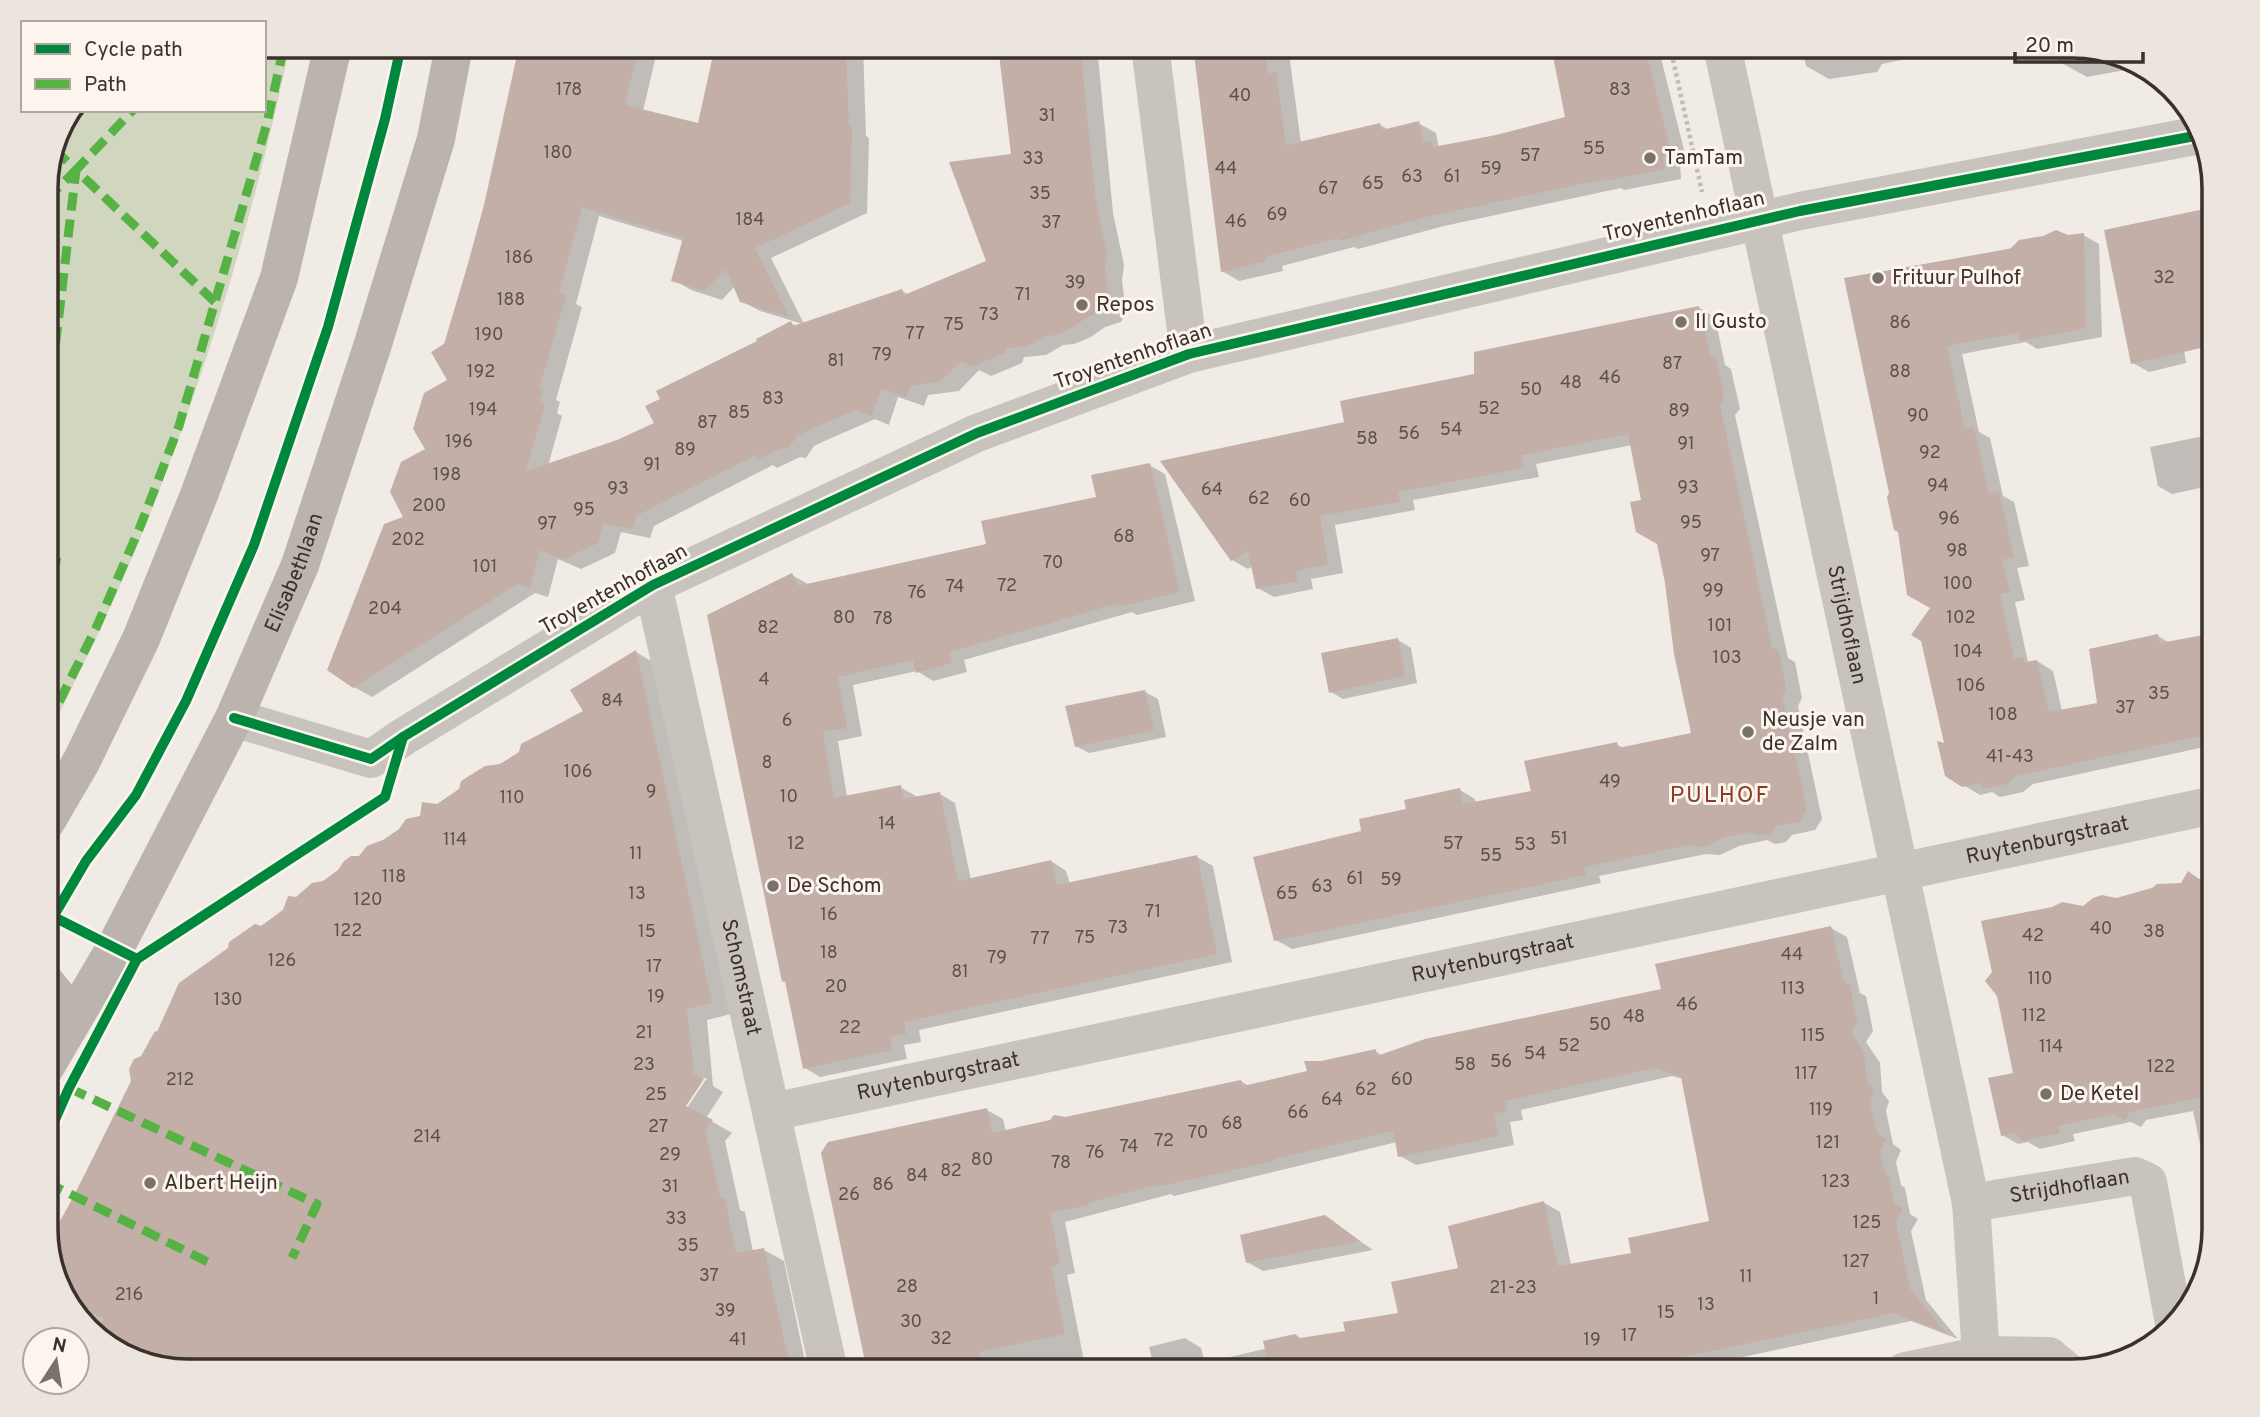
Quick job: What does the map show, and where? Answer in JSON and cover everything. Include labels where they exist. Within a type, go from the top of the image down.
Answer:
[{"type":"main road","points":[[58,801],[81,762],[141,639],[204,483],[279,278],[330,58]]},
{"type":"main road","name":"Elisabethlaan","points":[[58,1043],[116,948],[234,718],[300,565],[368,360],[436,139],[452,58]]},
{"type":"main road","points":[[58,997],[64,1004],[58,1028]]},
{"type":"street","points":[[1152,58],[1189,354]]},
{"type":"street","name":"Strijdhoflaan","points":[[1724,58],[1970,1203],[1982,1359]]},
{"type":"street","name":"Troyentenhoflaan","points":[[234,718],[371,759],[653,585],[977,433],[1189,354],[1711,230],[2191,137]]},
{"type":"street","name":"Schomstraat","points":[[653,585],[826,1359]]},
{"type":"street","name":"Ruytenburgstraat","points":[[772,1112],[2202,808]]},
{"type":"street","name":"Strijdhoflaan","points":[[1970,1203],[2135,1176],[2148,1182],[2172,1312]]},
{"type":"street","points":[[2020,1359],[2049,1356],[2053,1359]]},
{"type":"path","points":[[1673,58],[1711,230]]},
{"type":"green space","points":[[266,58],[287,58],[245,230],[209,351],[167,470],[97,636],[58,716],[58,179],[62,154],[71,130],[83,112],[266,112]]},
{"type":"building","points":[[516,58],[636,58],[625,105],[698,123],[712,58],[846,58],[849,126],[852,126],[850,203],[755,248],[789,317],[740,302],[726,269],[704,291],[671,281],[683,238],[582,207],[559,293],[566,296],[539,389],[543,390],[539,402],[545,404],[526,471],[617,440],[654,423],[645,406],[660,399],[656,391],[757,341],[756,339],[791,321],[793,326],[902,289],[904,295],[986,261],[949,162],[1011,154],[999,58],[1081,58],[1096,202],[1107,254],[1105,269],[1109,301],[1103,312],[1056,335],[1045,336],[1028,346],[1006,348],[1004,353],[972,367],[961,361],[941,381],[911,386],[906,397],[881,389],[871,416],[857,410],[810,429],[797,436],[788,449],[781,448],[758,459],[756,455],[636,516],[632,529],[603,523],[598,543],[563,560],[540,550],[530,588],[517,584],[353,688],[327,670],[384,524],[403,517],[390,492],[401,462],[425,449],[413,429],[424,393],[447,380],[431,352],[444,344],[484,205]]},
{"type":"building","points":[[1194,58],[1266,58],[1268,74],[1276,72],[1286,145],[1380,123],[1382,130],[1419,121],[1424,142],[1431,141],[1433,147],[1496,135],[1565,117],[1553,58],[1648,58],[1671,153],[1663,156],[1665,169],[1605,181],[1604,179],[1426,217],[1339,241],[1338,238],[1265,257],[1266,261],[1221,272]]},
{"type":"building","points":[[2202,210],[2202,348],[2131,364],[2104,230]]},
{"type":"building","points":[[2056,230],[2068,235],[2084,233],[2086,328],[2020,341],[2018,333],[1947,346],[1965,429],[1974,427],[1989,493],[1999,491],[2014,557],[2002,560],[2010,592],[2000,594],[2014,659],[2024,657],[2025,662],[2037,660],[2049,712],[2097,703],[2089,649],[2158,634],[2160,643],[2202,635],[2202,736],[2016,776],[2007,784],[1982,789],[1980,783],[1962,787],[1945,776],[1937,741],[1944,743],[1921,641],[1911,635],[1930,608],[1907,595],[1898,532],[1894,530],[1887,497],[1889,493],[1844,278],[2010,249],[2019,240],[2043,236]]},
{"type":"building","points":[[1699,306],[1710,354],[1716,358],[1722,385],[1724,400],[1720,405],[1772,647],[1779,651],[1786,689],[1782,696],[1807,809],[1799,822],[1776,826],[1770,834],[1758,836],[1749,832],[1723,838],[1704,847],[1689,845],[1584,867],[1586,875],[1274,941],[1253,857],[1361,831],[1359,819],[1406,809],[1404,800],[1460,788],[1463,804],[1531,791],[1524,761],[1617,742],[1618,748],[1691,733],[1674,654],[1657,544],[1636,532],[1630,502],[1641,500],[1628,434],[1521,455],[1524,468],[1398,492],[1400,502],[1320,516],[1328,564],[1296,571],[1298,581],[1256,589],[1248,551],[1231,561],[1160,461],[1344,422],[1340,401],[1474,374],[1474,352]]},
{"type":"building","points":[[1150,463],[1180,592],[1120,607],[1119,603],[949,652],[952,663],[916,673],[913,660],[838,677],[847,728],[823,732],[834,798],[901,785],[903,799],[940,792],[958,881],[1051,860],[1057,885],[1197,855],[1217,954],[904,1022],[906,1034],[890,1037],[892,1050],[803,1069],[785,981],[782,982],[707,615],[792,573],[798,586],[986,544],[981,521],[1096,497],[1091,475]]},
{"type":"building","points":[[1398,638],[1405,676],[1329,693],[1321,653]]},
{"type":"building","points":[[636,650],[712,1003],[687,1009],[694,1074],[704,1079],[686,1106],[713,1120],[705,1129],[720,1196],[725,1199],[736,1253],[764,1248],[788,1359],[188,1359],[154,1355],[123,1342],[101,1325],[104,1319],[87,1310],[75,1294],[62,1263],[58,1224],[131,1081],[129,1069],[134,1059],[141,1056],[155,1031],[157,1032],[179,983],[228,948],[229,942],[255,924],[261,926],[283,910],[288,896],[296,897],[312,883],[323,881],[351,856],[359,856],[367,846],[383,840],[399,829],[406,819],[420,816],[422,802],[437,804],[459,789],[461,781],[485,766],[500,764],[519,752],[521,744],[583,711],[570,690]]},
{"type":"building","points":[[1145,690],[1154,730],[1075,747],[1065,706]]},
{"type":"building","points":[[2188,871],[2202,878],[2202,1097],[2130,1112],[2125,1120],[2114,1114],[2058,1126],[2060,1133],[2023,1141],[2014,1133],[2001,1136],[1988,1078],[2013,1073],[1997,996],[1985,981],[1992,972],[1981,921],[2052,907],[2062,902],[2083,906],[2102,895],[2116,898],[2152,888],[2157,884],[2181,883]]},
{"type":"building","points":[[1831,926],[1844,982],[1850,985],[1857,1021],[1851,1032],[1864,1052],[1867,1081],[1874,1090],[1870,1101],[1877,1133],[1886,1139],[1880,1152],[1885,1174],[1889,1177],[1894,1203],[1903,1208],[1896,1221],[1910,1289],[1946,1333],[1894,1313],[1678,1359],[1267,1359],[1263,1341],[1295,1334],[1300,1338],[1345,1331],[1343,1322],[1398,1313],[1391,1282],[1458,1268],[1448,1226],[1544,1201],[1558,1266],[1631,1253],[1628,1238],[1709,1221],[1681,1077],[1654,1068],[1505,1101],[1507,1111],[1494,1114],[1499,1136],[1398,1157],[1393,1131],[1274,1159],[1275,1161],[1156,1185],[1088,1203],[1089,1205],[1050,1213],[1060,1264],[1051,1266],[1065,1334],[979,1352],[980,1359],[864,1359],[821,1153],[828,1142],[987,1108],[992,1133],[1050,1120],[1054,1115],[1065,1117],[1241,1080],[1243,1086],[1307,1071],[1304,1061],[1321,1061],[1376,1049],[1377,1056],[1425,1039],[1661,989],[1655,964]]},
{"type":"building","points":[[1325,1215],[1360,1241],[1246,1263],[1240,1235]]},
{"type":"marked path","points":[[58,704],[96,628],[140,527],[179,426],[267,123],[281,58]]},
{"type":"marked path","points":[[62,156],[76,170],[131,112]]},
{"type":"marked path","points":[[58,188],[76,170],[216,303]]},
{"type":"marked path","points":[[58,323],[76,170]]},
{"type":"marked path","points":[[69,1088],[317,1204],[292,1258]]},
{"type":"marked path","points":[[58,1188],[212,1264]]},
{"type":"cycle path","points":[[58,909],[86,861],[136,795],[186,701],[254,545],[328,327],[385,119],[398,58]]},
{"type":"cycle path","points":[[234,718],[371,759],[653,585],[977,433],[1189,354],[1800,211],[2191,137]]},
{"type":"cycle path","points":[[58,1113],[137,959],[385,797],[403,737]]},
{"type":"cycle path","points":[[58,919],[137,959]]},
{"type":"place","name":"TamTam","points":[[1650,158]]},
{"type":"place","name":"Frituur Pulhof","points":[[1878,278]]},
{"type":"place","name":"Repos","points":[[1082,305]]},
{"type":"place","name":"Il Gusto","points":[[1681,322]]},
{"type":"place","name":"Neusje van de Zalm","points":[[1748,732]]},
{"type":"place","name":"De Schom","points":[[773,886]]},
{"type":"place","name":"De Ketel","points":[[2046,1094]]},
{"type":"place","name":"Albert Heijn","points":[[150,1183]]},
{"type":"district","name":"PULHOF","points":[[1720,796]]}]
